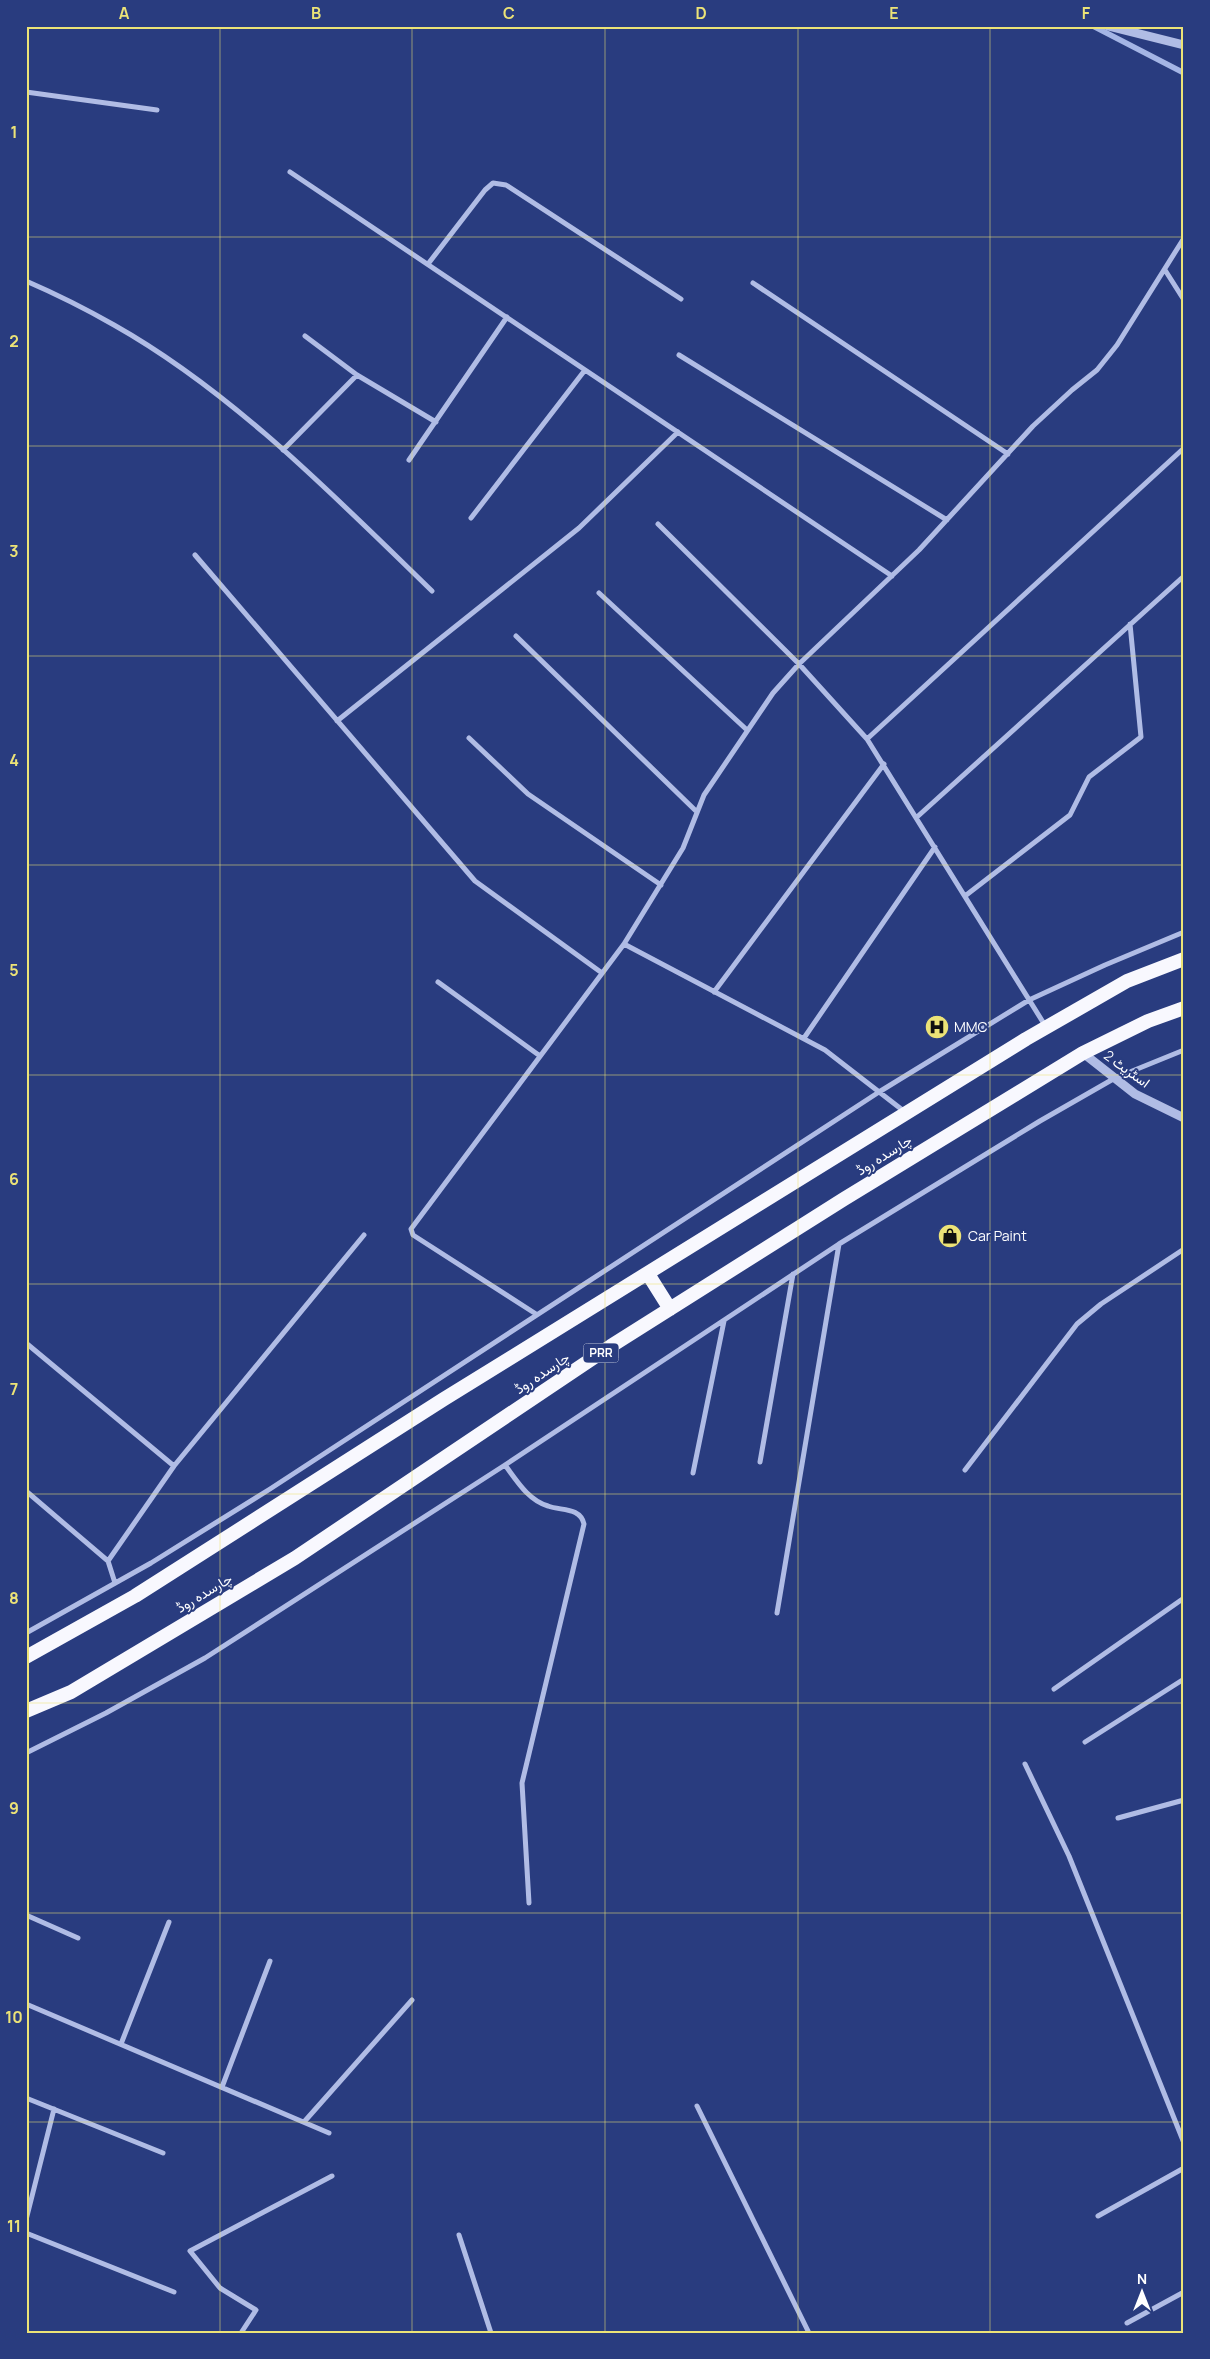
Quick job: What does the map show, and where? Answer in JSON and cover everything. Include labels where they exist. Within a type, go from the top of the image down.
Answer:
[{"type":"highway","name":"چارسدہ روڈ","points":[[26,1657],[135,1596],[444,1399],[1046,1028],[1127,981],[1184,959]]},
{"type":"highway","name":"چارسدہ روڈ","points":[[26,1711],[71,1692],[296,1558],[611,1346],[1083,1053],[1148,1021],[1184,1008]]},
{"type":"highway","points":[[648,1274],[670,1309]]},
{"type":"street","points":[[1108,26],[1164,39],[1184,46]]},
{"type":"street","points":[[26,92],[157,110]]},
{"type":"street","points":[[290,172],[892,576]]},
{"type":"street","points":[[428,264],[485,190],[493,183],[506,186],[681,299]]},
{"type":"street","points":[[536,1314],[413,1235],[411,1229],[624,944],[683,848],[704,795],[773,693],[800,664],[892,576],[947,520],[1033,426],[1097,370],[1117,345],[1184,238]]},
{"type":"street","points":[[1165,270],[1184,300]]},
{"type":"street","points":[[26,281],[114,324],[158,353],[238,413],[321,483],[432,592]]},
{"type":"street","points":[[753,283],[1008,454]]},
{"type":"street","points":[[409,460],[507,317]]},
{"type":"street","points":[[305,336],[357,375],[436,422]]},
{"type":"street","points":[[679,356],[947,520]]},
{"type":"street","points":[[471,518],[585,370]]},
{"type":"street","points":[[283,450],[357,375]]},
{"type":"street","points":[[337,721],[579,528],[678,432]]},
{"type":"street","points":[[867,739],[1184,448]]},
{"type":"street","points":[[658,524],[800,664],[867,739],[1046,1028]]},
{"type":"street","points":[[195,556],[475,881],[602,973]]},
{"type":"street","points":[[916,817],[1184,576]]},
{"type":"street","points":[[600,593],[747,730]]},
{"type":"street","points":[[965,896],[1070,815],[1089,777],[1141,737],[1130,624]]},
{"type":"street","points":[[516,636],[697,812]]},
{"type":"street","points":[[469,738],[528,794],[661,885]]},
{"type":"street","points":[[714,992],[884,764]]},
{"type":"street","points":[[804,1038],[935,847]]},
{"type":"street","points":[[26,1633],[116,1583],[270,1489],[879,1092],[1029,1000],[1105,965],[1184,932]]},
{"type":"street","points":[[624,944],[825,1050],[906,1113]]},
{"type":"street","points":[[438,982],[540,1056]]},
{"type":"street","points":[[26,1753],[106,1713],[205,1658],[505,1465],[839,1244],[1040,1121],[1115,1078],[1184,1050]]},
{"type":"street","name":"اسٹریٹ 2","points":[[1083,1053],[1135,1094],[1184,1118]]},
{"type":"street","points":[[108,1561],[174,1466],[364,1235]]},
{"type":"street","points":[[777,1613],[839,1244]]},
{"type":"street","points":[[965,1470],[1077,1324],[1101,1304],[1184,1249]]},
{"type":"street","points":[[760,1462],[793,1274]]},
{"type":"street","points":[[693,1473],[724,1321]]},
{"type":"street","points":[[26,1343],[174,1466]]},
{"type":"street","points":[[505,1465],[536,1501],[549,1507],[577,1512],[582,1517],[584,1524],[522,1783],[529,1903]]},
{"type":"street","points":[[26,1492],[108,1561],[116,1583]]},
{"type":"street","points":[[1054,1689],[1184,1598]]},
{"type":"street","points":[[1085,1742],[1184,1678]]},
{"type":"street","points":[[1025,1764],[1070,1856],[1184,2143]]},
{"type":"street","points":[[1118,1818],[1184,1800]]},
{"type":"street","points":[[26,1915],[78,1938]]},
{"type":"street","points":[[121,2044],[169,1922]]},
{"type":"street","points":[[222,2087],[270,1961]]},
{"type":"street","points":[[304,2122],[412,2000]]},
{"type":"street","points":[[26,2004],[330,2133]]},
{"type":"street","points":[[26,2098],[163,2153]]},
{"type":"street","points":[[697,2106],[809,2333]]},
{"type":"street","points":[[26,2220],[54,2109]]},
{"type":"street","points":[[1098,2216],[1184,2168]]},
{"type":"street","points":[[241,2333],[256,2310],[220,2288],[190,2251],[332,2176]]},
{"type":"street","points":[[26,2233],[174,2292]]},
{"type":"street","points":[[459,2235],[491,2333]]},
{"type":"street","points":[[1127,2323],[1184,2292]]},
{"type":"waterway","points":[[1093,26],[1184,73]]},
{"type":"place","name":"MMC","points":[[937,1027]]},
{"type":"place","name":"Car Paint","points":[[950,1236]]}]
